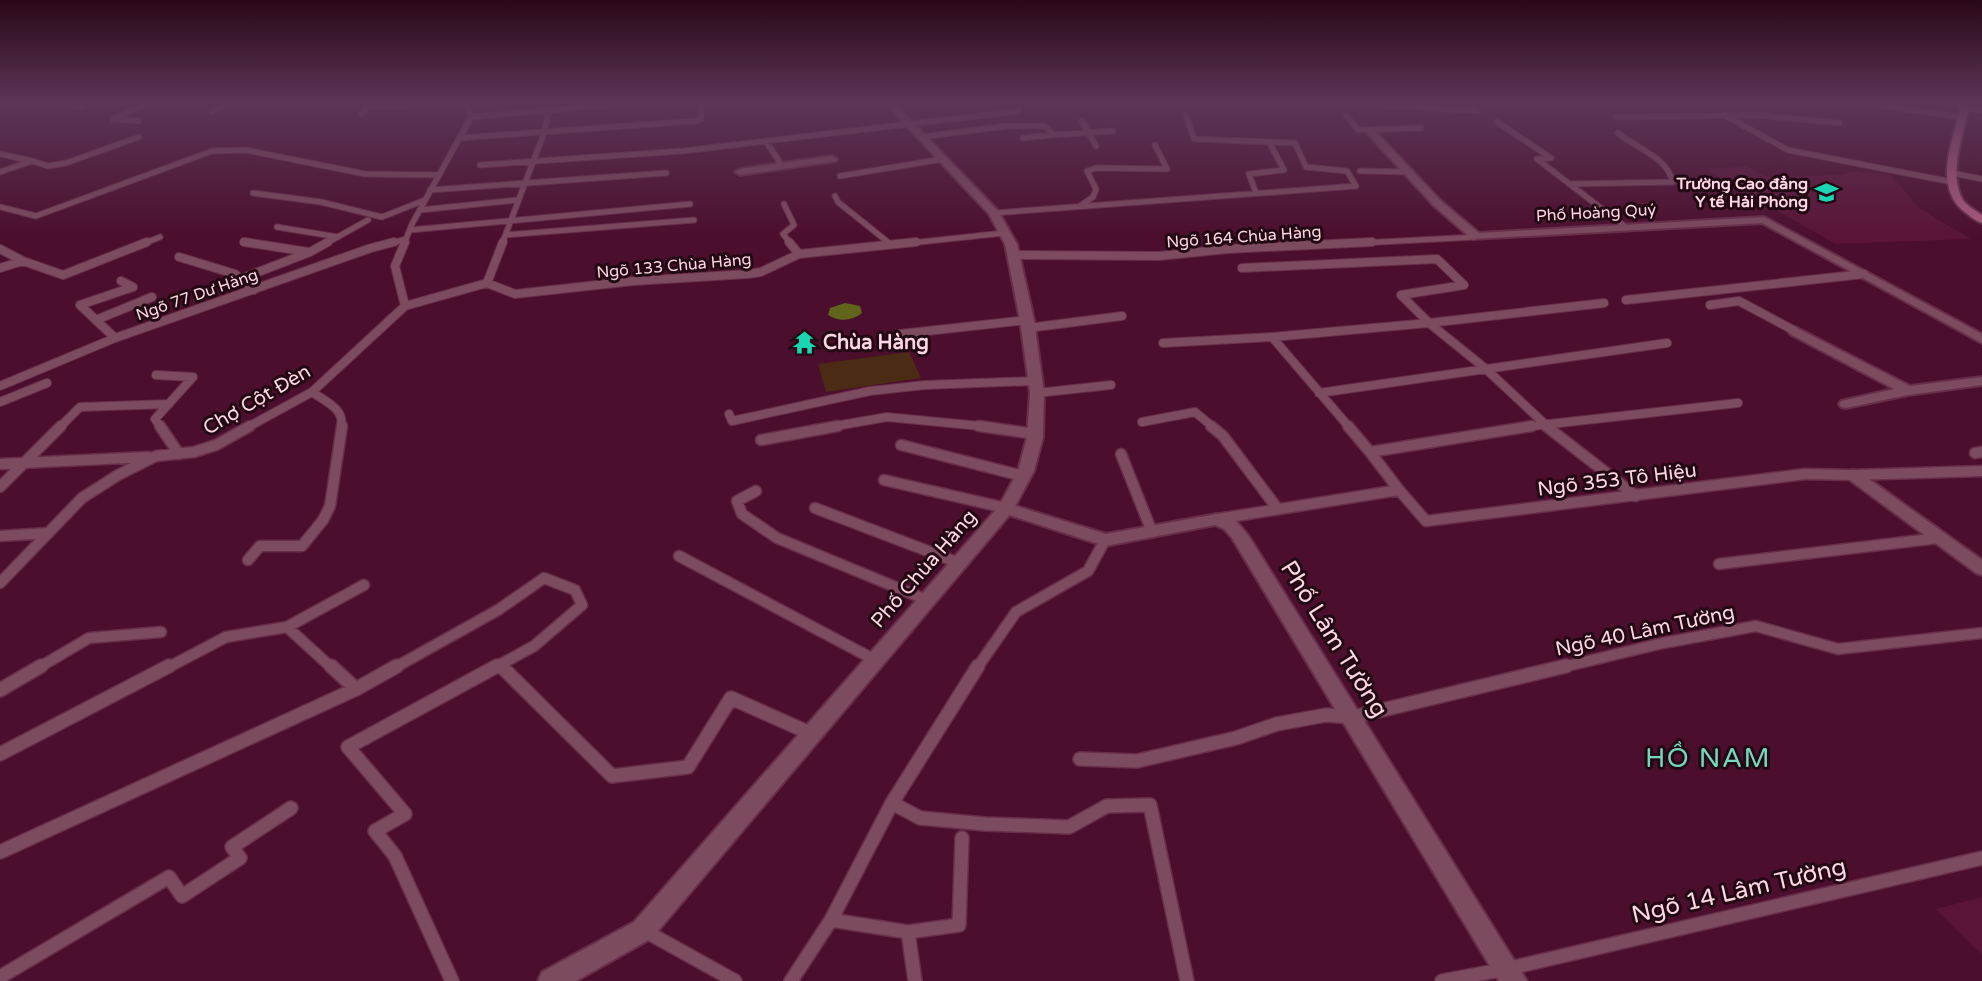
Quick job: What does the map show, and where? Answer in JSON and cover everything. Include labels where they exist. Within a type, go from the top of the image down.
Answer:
[{"type":"main road","points":[[1955,148],[1952,177],[1959,203],[1982,220]]},
{"type":"street","name":"Phố Chùa Hàng","points":[[551,981],[644,930],[1006,508],[1023,476],[1035,434],[1036,387],[1027,324],[1011,244],[994,213],[933,148]]},
{"type":"street","points":[[1387,148],[1437,203],[1476,237]]},
{"type":"street","points":[[740,172],[832,159]]},
{"type":"street","name":"Phố Hoàng Quý","points":[[1476,237],[1764,220],[1982,339]]},
{"type":"street","points":[[1795,331],[1908,391]]},
{"type":"street","points":[[1846,404],[1908,391],[1982,381]]},
{"type":"street","points":[[1852,475],[1939,538],[1975,558],[1982,569]]},
{"type":"street","points":[[1006,508],[1105,540],[1217,519]]},
{"type":"street","name":"Phố Lâm Tường","points":[[1217,519],[1230,525],[1239,536],[1353,717],[1510,975]]},
{"type":"lane","points":[[0,154],[48,166],[66,163],[109,148]]},
{"type":"lane","points":[[405,306],[395,266],[410,230],[454,148]]},
{"type":"lane","points":[[487,283],[538,148]]},
{"type":"lane","points":[[480,165],[710,148]]},
{"type":"lane","points":[[770,148],[782,166]]},
{"type":"lane","points":[[1080,206],[1093,197],[1096,189],[1087,171],[1096,168],[1167,169],[1156,148]]},
{"type":"lane","points":[[1256,193],[1249,174],[1284,170],[1272,148]]},
{"type":"lane","points":[[994,213],[1356,186],[1347,171],[1306,167],[1297,148]]},
{"type":"lane","points":[[1536,148],[1551,158],[1537,159],[1627,228]]},
{"type":"lane","points":[[1569,184],[1673,182],[1672,172],[1665,163],[1641,148]]},
{"type":"lane","points":[[1784,148],[1952,177],[1982,179]]},
{"type":"lane","points":[[0,207],[36,216],[212,151],[246,150],[366,174],[397,176],[441,171]]},
{"type":"lane","points":[[840,176],[943,159]]},
{"type":"lane","points":[[0,172],[32,161]]},
{"type":"lane","points":[[1360,171],[1411,172]]},
{"type":"lane","points":[[430,190],[666,173]]},
{"type":"lane","points":[[253,193],[321,202],[382,217],[425,200]]},
{"type":"lane","points":[[835,196],[838,202],[889,243]]},
{"type":"lane","points":[[420,210],[517,201]]},
{"type":"lane","points":[[410,230],[690,204]]},
{"type":"lane","points":[[784,204],[794,225],[783,234],[799,254]]},
{"type":"lane","points":[[0,215],[11,211]]},
{"type":"lane","points":[[240,279],[310,252],[368,220]]},
{"type":"lane","points":[[506,235],[694,220]]},
{"type":"lane","points":[[277,227],[338,237]]},
{"type":"lane","name":"Ngõ 133 Chùa Hàng","points":[[487,283],[515,294],[634,281],[748,274],[761,272],[799,254],[1004,233]]},
{"type":"lane","points":[[0,249],[23,261],[63,275],[160,237]]},
{"type":"lane","name":"Ngõ 164 Chùa Hàng","points":[[1014,255],[1159,256],[1228,249],[1476,237]]},
{"type":"lane","name":"Ngõ 77 Dư Hàng","points":[[0,386],[115,338],[371,248],[406,239]]},
{"type":"lane","points":[[244,242],[310,252]]},
{"type":"lane","points":[[179,257],[235,274],[254,290]]},
{"type":"lane","points":[[1242,268],[1437,259],[1464,285],[1401,295],[1429,323],[1486,369],[1544,424],[1636,495]]},
{"type":"lane","points":[[0,268],[23,261]]},
{"type":"lane","points":[[1626,300],[1864,274]]},
{"type":"lane","points":[[115,338],[81,305],[133,287],[121,281]]},
{"type":"lane","name":"Chợ Cột Đèn","points":[[0,583],[82,498],[118,475],[156,456],[194,452],[216,445],[312,392],[405,306],[487,283]]},
{"type":"lane","points":[[96,320],[152,297]]},
{"type":"lane","points":[[1710,305],[1739,301],[1795,331]]},
{"type":"lane","points":[[1163,343],[1272,337],[1429,323],[1604,303]]},
{"type":"lane","points":[[900,334],[1122,316]]},
{"type":"lane","points":[[1217,519],[1399,490],[1370,452],[1272,337]]},
{"type":"lane","points":[[1319,393],[1667,343]]},
{"type":"lane","points":[[156,375],[193,377],[155,419],[179,454]]},
{"type":"lane","points":[[0,402],[47,383]]},
{"type":"lane","points":[[729,414],[732,421],[881,390],[925,385],[1036,387],[1111,385]]},
{"type":"lane","points":[[248,560],[260,546],[302,546],[323,520],[330,506],[343,419],[341,413],[312,392]]},
{"type":"lane","points":[[1370,452],[1544,424],[1738,403]]},
{"type":"lane","points":[[0,488],[80,407],[169,404]]},
{"type":"lane","points":[[1142,422],[1195,412],[1223,436],[1277,508]]},
{"type":"lane","points":[[761,440],[887,417],[959,423],[1035,434]]},
{"type":"lane","points":[[902,445],[1023,476]]},
{"type":"lane","points":[[1120,454],[1152,532]]},
{"type":"lane","points":[[0,464],[124,460],[156,456]]},
{"type":"lane","name":"Ngõ 353 Tô Hiệu","points":[[1399,490],[1426,521],[1805,474],[1982,471]]},
{"type":"lane","points":[[884,480],[1006,508]]},
{"type":"lane","points":[[756,491],[738,501],[742,514],[777,538],[927,600]]},
{"type":"lane","points":[[815,508],[959,562]]},
{"type":"lane","points":[[0,536],[48,533]]},
{"type":"lane","points":[[1719,564],[1939,538]]},
{"type":"lane","points":[[791,981],[831,920],[892,803],[970,678],[1016,612],[1088,571],[1105,540]]},
{"type":"lane","points":[[679,556],[876,660]]},
{"type":"lane","points":[[0,852],[356,689],[498,610],[544,578],[575,590],[582,604],[534,646],[348,747],[405,814],[375,831],[395,856],[452,981]]},
{"type":"lane","points":[[0,754],[226,637],[288,627],[364,585]]},
{"type":"lane","name":"Ngõ 40 Lâm Tường","points":[[1080,759],[1137,761],[1236,738],[1277,724],[1326,715],[1353,717],[1663,643],[1756,626],[1838,649],[1982,633]]},
{"type":"lane","points":[[288,627],[356,689]]},
{"type":"lane","points":[[0,690],[89,638],[161,632]]},
{"type":"lane","points":[[500,665],[612,776],[687,767],[731,698],[812,734]]},
{"type":"lane","points":[[892,803],[920,818],[985,824],[1069,827],[1107,806],[1150,805],[1187,981]]},
{"type":"lane","points":[[0,977],[169,877],[182,896],[240,858],[232,847],[291,808]]},
{"type":"lane","points":[[831,920],[908,932],[959,925],[962,838]]},
{"type":"lane","name":"Ngõ 14 Lâm Tường","points":[[1442,981],[1510,975],[1982,858]]},
{"type":"lane","points":[[644,930],[735,981]]},
{"type":"lane","points":[[908,932],[915,981]]},
{"type":"shaded area","name":"Trường Cao đẳng Y tế Hải Phòng","points":[[1745,166],[1768,177],[1844,175],[1852,171],[1891,175],[1919,208],[1971,239],[1835,244],[1707,170]]},
{"type":"shaded area","points":[[845,303],[860,306],[862,313],[845,320],[828,315],[830,308]]},
{"type":"shaded area","points":[[909,352],[921,378],[826,392],[818,364]]},
{"type":"shaded area","points":[[1982,897],[1982,955],[1936,909]]},
{"type":"place","name":"Trường Cao đẳng Y tế Hải Phòng","points":[[1826,193]]},
{"type":"place","name":"Chùa Hàng","points":[[805,343]]},
{"type":"district","name":"HỒ NAM","points":[[1708,758]]}]
